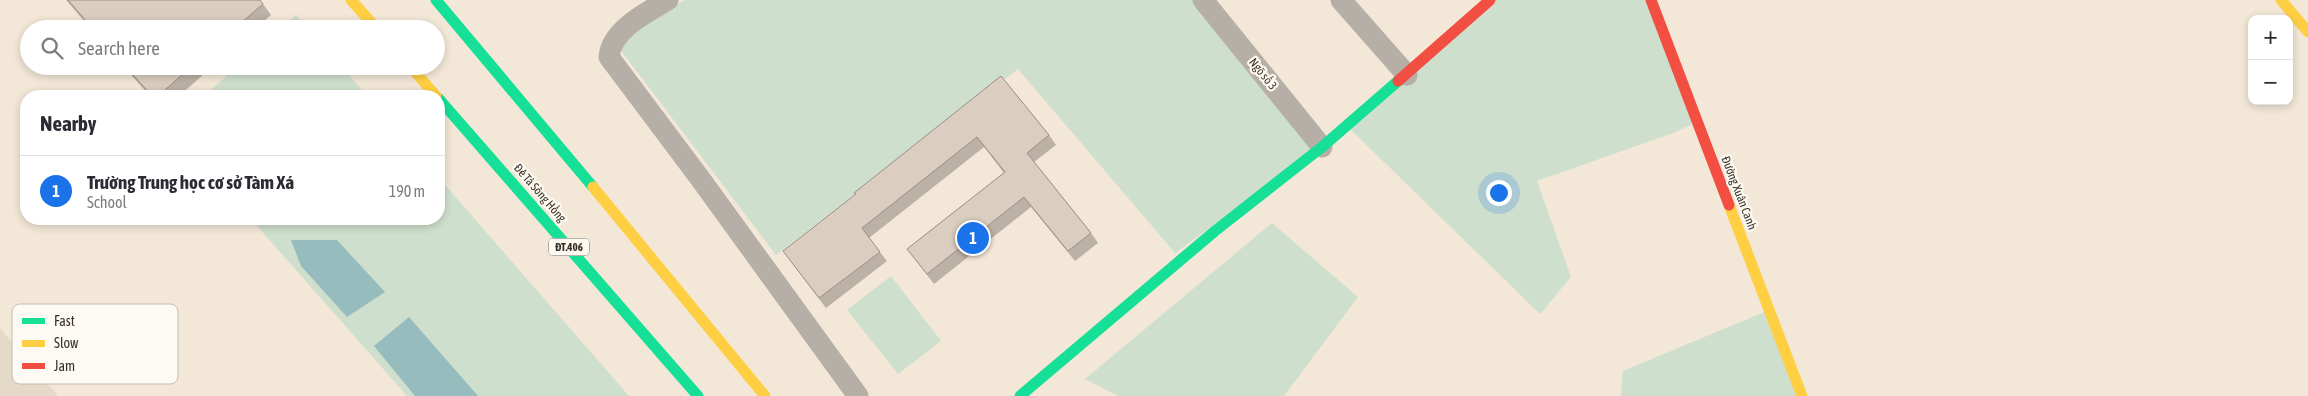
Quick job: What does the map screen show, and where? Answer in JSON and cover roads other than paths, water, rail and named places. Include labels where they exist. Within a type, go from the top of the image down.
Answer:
[{"type":"main road","points":[[351,0],[369,20]]},
{"type":"main road","points":[[436,0],[572,161],[765,396]]},
{"type":"main road","points":[[1020,396],[1215,231],[1322,147],[1407,75],[1490,0]]},
{"type":"main road","name":"Đường Xuân Canh","points":[[1650,0],[1802,396]]},
{"type":"main road","points":[[2281,0],[2308,32]]},
{"type":"main road","points":[[418,75],[431,90]]},
{"type":"main road","name":"Đê Tả Sông Hồng","points":[[445,107],[698,396]]},
{"type":"street","name":"Ngõ số 3","points":[[1203,0],[1322,147]]},
{"type":"street","points":[[1341,0],[1407,75]]},
{"type":"street","points":[[664,1],[631,24],[614,40],[609,57],[858,396]]},
{"type":"water","points":[[291,240],[337,240],[385,292],[347,317],[301,266]]},
{"type":"water","points":[[409,317],[478,396],[415,396],[374,346]]},
{"type":"place","name":"Trường Trung học cơ sở Tàm Xá","points":[[973,238]]}]
